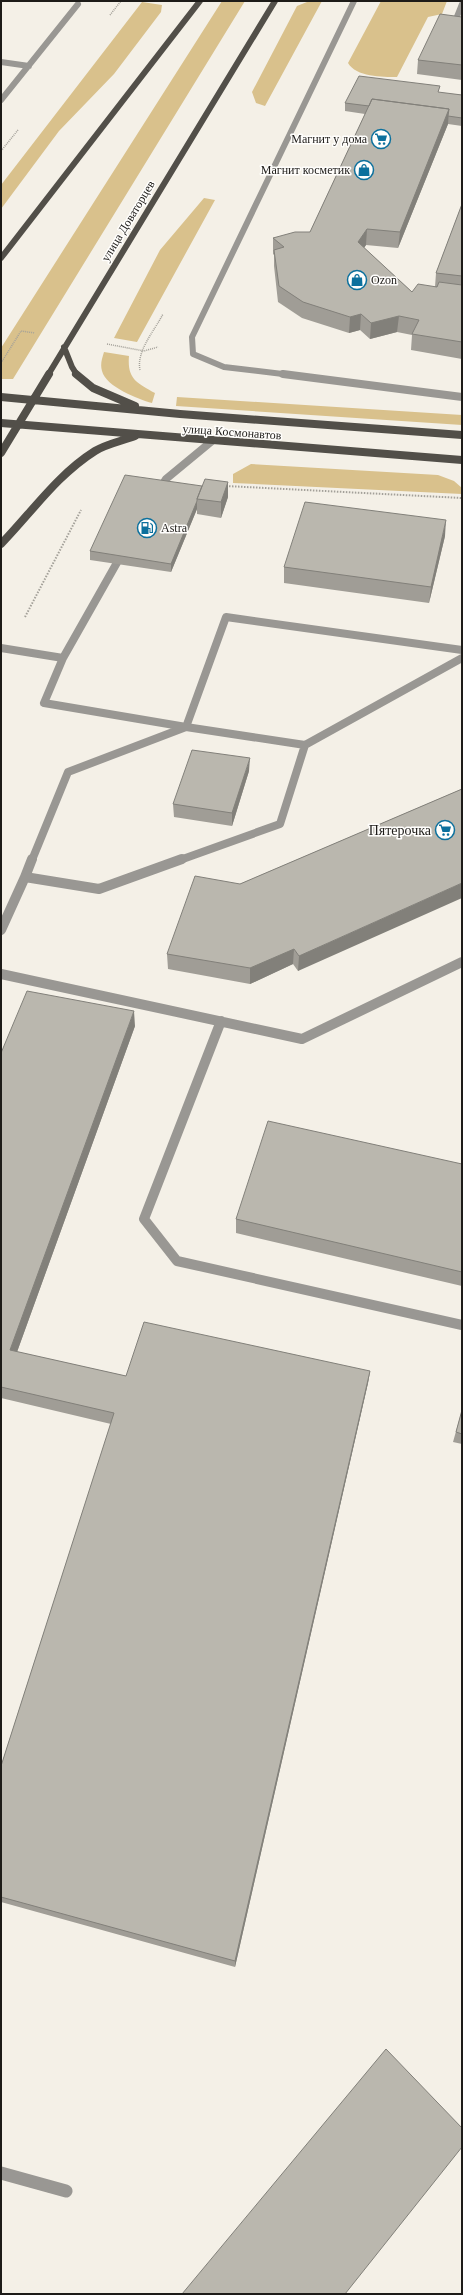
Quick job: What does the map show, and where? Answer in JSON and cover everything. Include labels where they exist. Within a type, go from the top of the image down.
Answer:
[{"type":"main road","points":[[1,258],[200,1]]},
{"type":"main road","name":"улица Доваторцев","points":[[1,453],[17,424],[275,1]]},
{"type":"main road","points":[[64,347],[74,371],[86,383],[104,394],[148,411]]},
{"type":"main road","name":"улица Космонавтов","points":[[1,397],[148,411],[462,435]]},
{"type":"main road","name":"улица Космонавтов","points":[[1,423],[462,460]]},
{"type":"main road","points":[[1,544],[29,515],[64,473],[96,450],[138,435]]},
{"type":"lane","points":[[354,1],[192,337],[194,354],[224,367],[462,397]]},
{"type":"lane","points":[[1,100],[78,4]]},
{"type":"lane","points":[[456,19],[462,4]]},
{"type":"lane","points":[[1,62],[29,66]]},
{"type":"lane","points":[[154,500],[166,479],[212,441]]},
{"type":"lane","points":[[126,548],[63,658],[44,703],[305,746],[462,658]]},
{"type":"lane","points":[[1,930],[25,877],[68,772],[186,727],[226,617],[462,650]]},
{"type":"lane","points":[[5,649],[63,658]]},
{"type":"lane","points":[[25,877],[99,889],[280,824],[305,746]]},
{"type":"lane","points":[[1,974],[302,1038],[462,962]]},
{"type":"lane","points":[[221,1021],[144,1219],[177,1262],[462,1325]]},
{"type":"lane","points":[[1,2173],[66,2191]]},
{"type":"path","points":[[161,412],[167,393],[144,380],[138,367],[140,357],[166,309]]},
{"type":"path","points":[[226,486],[462,498]]},
{"type":"path","points":[[5,649],[83,506]]},
{"type":"shaded area","points":[[222,1],[245,1],[13,379],[1,379],[1,348]]},
{"type":"shaded area","points":[[322,1],[265,106],[256,103],[252,92],[297,6],[307,2]]},
{"type":"shaded area","points":[[381,1],[447,1],[442,14],[428,17],[397,77],[363,74],[352,68],[348,63]]},
{"type":"shaded area","points":[[142,2],[162,5],[161,12],[114,74],[59,131],[1,209],[1,185]]},
{"type":"shaded area","points":[[204,198],[215,200],[137,342],[114,338],[160,250]]},
{"type":"shaded area","points":[[104,352],[129,356],[130,370],[134,379],[155,393],[152,403],[123,392],[105,377],[101,368]]},
{"type":"shaded area","points":[[177,397],[462,415],[462,425],[176,406]]},
{"type":"shaded area","points":[[251,464],[438,475],[454,481],[462,488],[462,494],[233,483],[233,474]]},
{"type":"building","points":[[440,14],[462,17],[462,65],[418,60]]},
{"type":"building","points":[[359,76],[440,86],[438,92],[462,95],[462,118],[448,116],[449,109],[372,99],[369,106],[345,103]]},
{"type":"building","points":[[372,99],[449,109],[400,232],[367,229],[358,242],[412,292],[418,284],[437,287],[439,282],[462,285],[462,342],[412,334],[419,320],[399,316],[371,323],[361,314],[350,317],[303,302],[279,286],[274,250],[284,247],[273,238],[295,232],[310,232]]},
{"type":"building","points":[[462,204],[462,276],[436,273]]},
{"type":"building","points":[[125,475],[202,486],[171,564],[90,551]]},
{"type":"building","points":[[205,479],[228,482],[221,502],[197,499]]},
{"type":"building","points":[[305,502],[446,520],[431,587],[284,567]]},
{"type":"building","points":[[192,750],[250,758],[232,813],[173,804]]},
{"type":"building","points":[[462,789],[462,883],[299,956],[294,949],[250,968],[167,954],[195,876],[240,884]]},
{"type":"building","points":[[27,991],[134,1011],[10,1350],[126,1376],[144,1322],[370,1371],[235,1961],[1,1897],[1,1766],[114,1413],[1,1387],[1,1053]]},
{"type":"building","points":[[268,1121],[462,1164],[462,1272],[236,1219]]},
{"type":"building","points":[[462,1410],[462,1434],[456,1432]]},
{"type":"building","points":[[386,2049],[462,2128],[462,2147],[345,2294],[182,2294]]},
{"type":"place","name":"Магнит у дома","points":[[381,139]]},
{"type":"place","name":"Магнит косметик","points":[[364,170]]},
{"type":"place","name":"Ozon","points":[[357,280]]},
{"type":"place","name":"Astra","points":[[147,528]]},
{"type":"place","name":"Пятерочка","points":[[445,830]]}]
